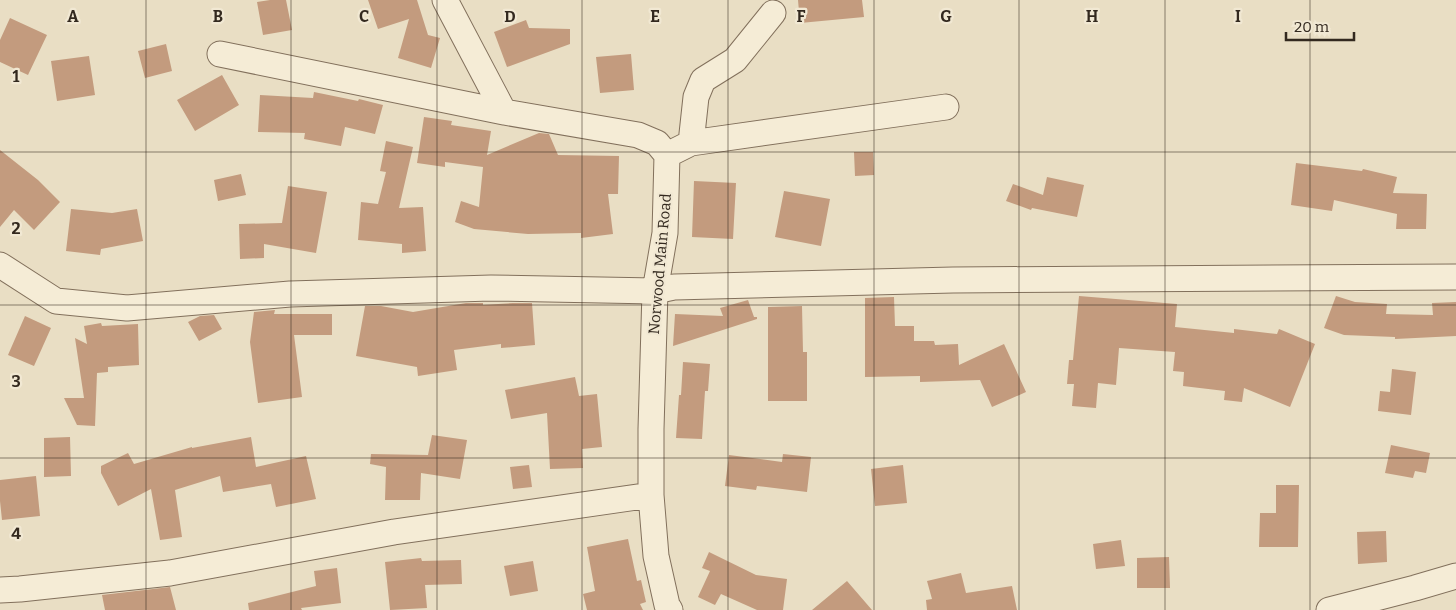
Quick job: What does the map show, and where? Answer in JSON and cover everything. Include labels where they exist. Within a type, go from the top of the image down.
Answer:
[{"type":"street","points":[[445,0],[504,112]]},
{"type":"street","points":[[691,143],[696,98],[703,80],[735,60],[773,13]]},
{"type":"street","points":[[220,54],[504,112],[638,135],[657,142],[667,155],[691,143],[946,108]]},
{"type":"street","name":"Norwood Main Road","points":[[667,155],[665,233],[655,292],[651,495],[656,556],[670,610]]},
{"type":"street","points":[[0,265],[56,301],[127,308],[290,294],[492,288],[655,292],[674,287],[953,280],[1456,276]]},
{"type":"street","points":[[0,590],[170,573],[394,532],[651,495]]},
{"type":"street","points":[[1328,610],[1456,576]]},
{"type":"building","points":[[286,0],[292,30],[263,35],[257,2]]},
{"type":"building","points":[[368,0],[417,0],[428,35],[440,38],[431,68],[398,58],[409,19],[378,29]]},
{"type":"building","points":[[798,0],[862,0],[864,17],[800,23]]},
{"type":"building","points":[[10,18],[47,35],[28,75],[0,62],[0,40]]},
{"type":"building","points":[[526,20],[529,28],[570,29],[570,44],[507,67],[494,32]]},
{"type":"building","points":[[166,44],[172,71],[145,78],[138,51]]},
{"type":"building","points":[[631,54],[634,90],[600,93],[596,57]]},
{"type":"building","points":[[89,56],[95,95],[57,101],[51,61]]},
{"type":"building","points":[[222,75],[239,105],[195,131],[177,100]]},
{"type":"building","points":[[314,92],[383,105],[375,134],[345,127],[341,146],[304,139],[305,133],[258,132],[260,95],[313,98]]},
{"type":"building","points":[[424,117],[452,121],[451,125],[491,131],[487,155],[539,133],[549,134],[558,155],[619,156],[618,194],[608,194],[613,234],[581,238],[581,233],[528,234],[474,229],[455,222],[461,201],[479,207],[483,167],[445,162],[445,167],[417,163]]},
{"type":"building","points":[[386,141],[413,147],[399,208],[423,207],[426,251],[402,253],[402,244],[358,240],[361,202],[378,204],[386,172],[380,171]]},
{"type":"building","points":[[0,150],[38,180],[60,202],[34,230],[14,210],[0,227]]},
{"type":"building","points":[[854,152],[873,152],[874,175],[855,176]]},
{"type":"building","points":[[1296,163],[1362,171],[1363,169],[1397,177],[1393,193],[1427,194],[1426,229],[1396,229],[1397,214],[1334,200],[1332,211],[1291,205]]},
{"type":"building","points":[[241,174],[246,195],[218,201],[214,180]]},
{"type":"building","points":[[1047,177],[1084,185],[1077,217],[1032,208],[1031,210],[1006,201],[1013,184],[1043,195]]},
{"type":"building","points":[[694,181],[736,183],[733,239],[692,237]]},
{"type":"building","points":[[288,186],[327,192],[316,253],[264,244],[264,258],[240,259],[239,224],[282,223]]},
{"type":"building","points":[[784,191],[830,199],[821,246],[775,237]]},
{"type":"building","points":[[71,209],[112,213],[137,209],[143,241],[101,249],[100,255],[66,251]]},
{"type":"building","points":[[1079,296],[1177,304],[1175,327],[1234,333],[1234,329],[1277,334],[1279,329],[1315,344],[1290,407],[1244,388],[1242,402],[1224,400],[1225,391],[1183,386],[1184,372],[1173,371],[1175,352],[1119,348],[1116,385],[1098,383],[1096,408],[1072,406],[1074,384],[1067,384],[1069,360],[1073,360]]},
{"type":"building","points":[[1336,296],[1355,302],[1387,304],[1386,314],[1433,315],[1432,303],[1456,302],[1456,336],[1395,339],[1395,337],[1344,335],[1324,328]]},
{"type":"building","points":[[894,297],[895,326],[914,326],[914,341],[934,341],[935,345],[958,344],[959,365],[1004,344],[1026,392],[992,407],[980,380],[920,382],[920,376],[865,377],[865,298]]},
{"type":"building","points":[[748,300],[754,317],[757,317],[757,319],[673,346],[675,314],[723,316],[720,308]]},
{"type":"building","points":[[466,303],[483,303],[483,305],[532,303],[535,345],[501,348],[501,344],[454,350],[457,370],[418,376],[417,367],[356,356],[365,306],[381,306],[413,312]]},
{"type":"building","points":[[802,306],[803,352],[807,352],[807,401],[768,401],[768,307]]},
{"type":"building","points":[[275,310],[274,314],[332,314],[332,335],[294,335],[302,397],[258,403],[250,342],[254,312]]},
{"type":"building","points":[[214,315],[222,329],[199,341],[188,322],[200,316]]},
{"type":"building","points":[[25,316],[51,328],[34,366],[8,355]]},
{"type":"building","points":[[101,323],[102,326],[138,324],[139,365],[108,367],[108,372],[97,373],[95,426],[77,425],[64,398],[84,398],[75,338],[87,344],[84,326]]},
{"type":"building","points":[[683,362],[710,364],[708,391],[705,391],[702,439],[676,438]]},
{"type":"building","points":[[1392,369],[1416,372],[1411,415],[1378,411],[1380,391],[1390,392]]},
{"type":"building","points":[[575,377],[579,396],[597,394],[602,447],[582,449],[583,468],[550,469],[547,413],[511,419],[505,390]]},
{"type":"building","points":[[432,435],[467,440],[460,479],[421,473],[420,500],[385,500],[386,467],[370,464],[371,454],[428,455]]},
{"type":"building","points":[[70,437],[71,476],[44,477],[44,438]]},
{"type":"building","points":[[251,437],[256,467],[306,456],[316,499],[276,507],[271,484],[223,492],[220,476],[175,490],[182,537],[160,540],[151,489],[118,506],[101,473],[101,466],[128,453],[134,464],[192,447]]},
{"type":"building","points":[[1391,445],[1430,453],[1426,473],[1415,471],[1413,478],[1385,473]]},
{"type":"building","points":[[783,454],[811,457],[807,492],[757,486],[756,490],[725,486],[729,455],[782,462]]},
{"type":"building","points":[[529,465],[532,487],[513,489],[510,467]]},
{"type":"building","points":[[903,465],[907,503],[875,506],[871,469]]},
{"type":"building","points":[[36,476],[40,516],[2,520],[0,480]]},
{"type":"building","points":[[1276,485],[1299,485],[1298,547],[1259,547],[1260,513],[1276,513]]},
{"type":"building","points":[[1386,531],[1387,562],[1358,564],[1357,532]]},
{"type":"building","points":[[628,539],[637,581],[641,580],[646,602],[640,604],[643,610],[587,610],[583,594],[595,591],[587,547]]},
{"type":"building","points":[[1121,540],[1125,566],[1096,569],[1093,544]]},
{"type":"building","points":[[709,552],[756,575],[787,579],[783,610],[757,610],[721,594],[715,605],[698,597],[710,571],[702,568]]},
{"type":"building","points":[[1169,557],[1170,588],[1137,588],[1137,558]]},
{"type":"building","points":[[421,558],[422,561],[461,560],[462,584],[425,585],[427,608],[390,610],[385,562]]},
{"type":"building","points":[[533,561],[538,591],[510,596],[504,566]]},
{"type":"building","points":[[337,568],[341,603],[301,608],[302,610],[249,610],[248,603],[316,586],[314,571]]},
{"type":"building","points":[[961,573],[966,593],[1012,586],[1017,610],[927,610],[926,600],[932,599],[927,581]]},
{"type":"building","points":[[847,581],[872,610],[812,610]]},
{"type":"building","points":[[170,587],[176,610],[105,610],[102,595]]}]
